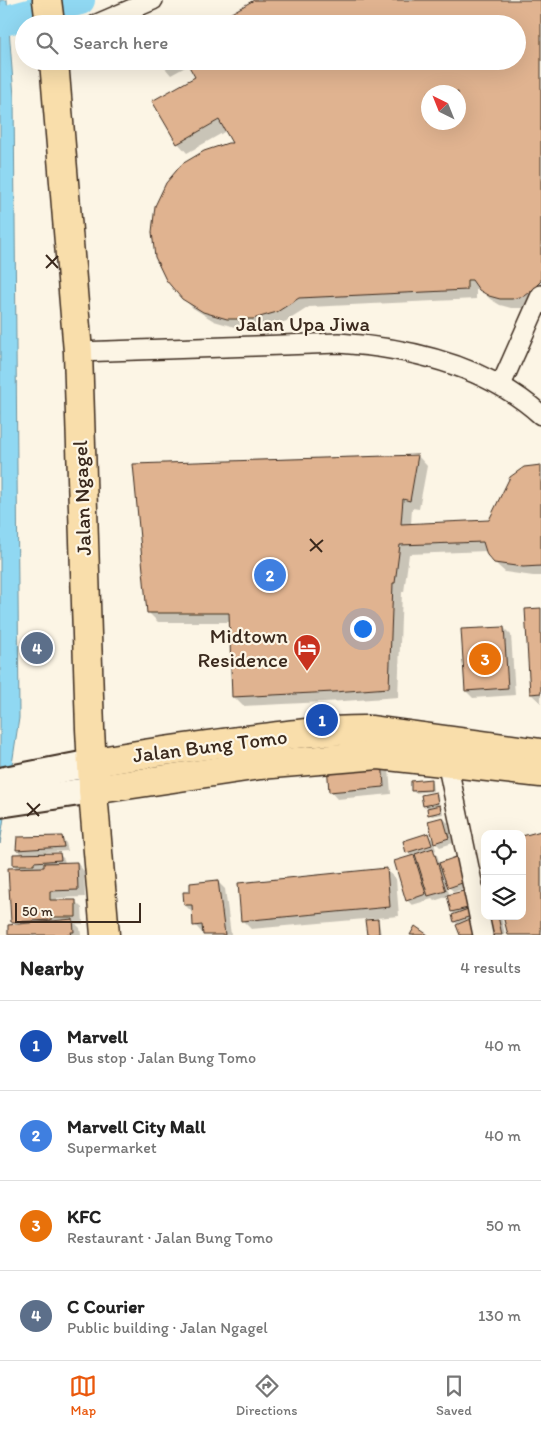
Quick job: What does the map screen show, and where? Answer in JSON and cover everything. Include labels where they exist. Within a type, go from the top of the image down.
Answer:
[{"type":"highway","points":[[47,0],[49,15]]},
{"type":"highway","name":"Jalan Ngagel","points":[[55,70],[78,352],[93,790],[105,935]]},
{"type":"highway","name":"Jalan Bung Tomo","points":[[92,763],[129,755],[270,737],[357,730],[372,730],[541,753]]},
{"type":"highway","name":"Jalan Bung Tomo","points":[[93,790],[260,765],[379,755],[541,774]]},
{"type":"main road","name":"Jalan Bung Tomo","points":[[0,804],[31,787],[92,763]]},
{"type":"main road","name":"Jalan Bung Tomo","points":[[0,780],[31,787],[93,790]]},
{"type":"street","points":[[118,15],[153,0]]},
{"type":"street","points":[[501,385],[541,295]]},
{"type":"street","name":"Jalan Upa Jiwa","points":[[78,352],[339,343],[369,345],[427,357],[501,385],[541,415]]},
{"type":"street","points":[[447,762],[483,935]]},
{"type":"water","points":[[0,0],[7,0],[14,97],[19,718],[0,844]]},
{"type":"building","points":[[254,0],[541,0],[541,281],[524,296],[512,299],[500,299],[489,296],[479,290],[472,280],[467,280],[467,290],[299,298],[277,312],[253,319],[227,319],[203,312],[182,299],[166,280],[155,257],[152,232],[155,206],[166,183],[182,164],[204,151],[232,143],[219,120],[177,144],[152,101],[195,77],[191,70],[526,70],[526,15],[228,15]]},
{"type":"building","points":[[418,455],[410,501],[403,499],[401,524],[489,520],[510,477],[524,467],[541,465],[541,566],[523,567],[494,563],[487,555],[483,542],[400,545],[395,583],[393,583],[389,688],[232,697],[229,613],[147,613],[133,464]]},
{"type":"building","points":[[541,608],[541,693],[530,694],[525,609]]},
{"type":"building","points":[[504,627],[508,688],[465,691],[461,629]]},
{"type":"building","points":[[382,759],[384,787],[329,792],[327,764]]},
{"type":"building","points":[[431,779],[431,790],[411,791],[411,781]]},
{"type":"building","points":[[436,792],[438,803],[423,806],[421,795]]},
{"type":"building","points":[[440,805],[441,812],[428,815],[427,808]]},
{"type":"building","points":[[443,817],[449,838],[434,843],[428,821]]},
{"type":"building","points":[[541,831],[541,935],[508,935],[504,920],[526,920],[526,835]]},
{"type":"building","points":[[428,833],[432,845],[406,853],[403,841]]},
{"type":"building","points":[[62,836],[64,847],[16,850],[17,837]]},
{"type":"building","points":[[433,848],[446,891],[428,896],[415,854]]},
{"type":"building","points":[[60,853],[61,860],[34,862],[34,865],[13,865],[13,854]]},
{"type":"building","points":[[414,855],[426,894],[406,901],[394,861]]},
{"type":"building","points":[[456,857],[465,882],[448,888],[439,863]]},
{"type":"building","points":[[77,862],[78,890],[50,891],[50,900],[76,900],[76,917],[51,917],[51,920],[11,922],[8,868],[44,867],[44,863]]},
{"type":"building","points":[[387,868],[390,907],[241,921],[238,883]]},
{"type":"building","points":[[218,880],[225,935],[203,935],[202,925],[193,926],[192,905],[184,905],[183,892],[190,892],[190,883]]},
{"type":"building","points":[[468,890],[472,907],[451,912],[447,895]]},
{"type":"building","points":[[468,909],[471,916],[454,922],[452,915]]},
{"type":"building","points":[[73,919],[74,932],[71,932],[72,935],[8,935],[8,925]]},
{"type":"building","points":[[378,919],[379,934],[367,935],[365,920]]},
{"type":"building","points":[[470,919],[476,935],[460,935],[456,925]]},
{"type":"building","points":[[485,920],[499,920],[502,935],[486,935]]},
{"type":"building","points":[[415,926],[428,935],[410,935]]},
{"type":"waterway","points":[[25,15],[80,0]]},
{"type":"waterway","points":[[0,22],[15,18]]},
{"type":"place","name":"Marvell City Mall","points":[[270,575]]},
{"type":"place","name":"C Courier","points":[[37,648]]},
{"type":"place","name":"KFC","points":[[485,659]]},
{"type":"place","name":"Midtown Residence","points":[[307,672]]},
{"type":"place","name":"Marvell","points":[[322,720]]}]
